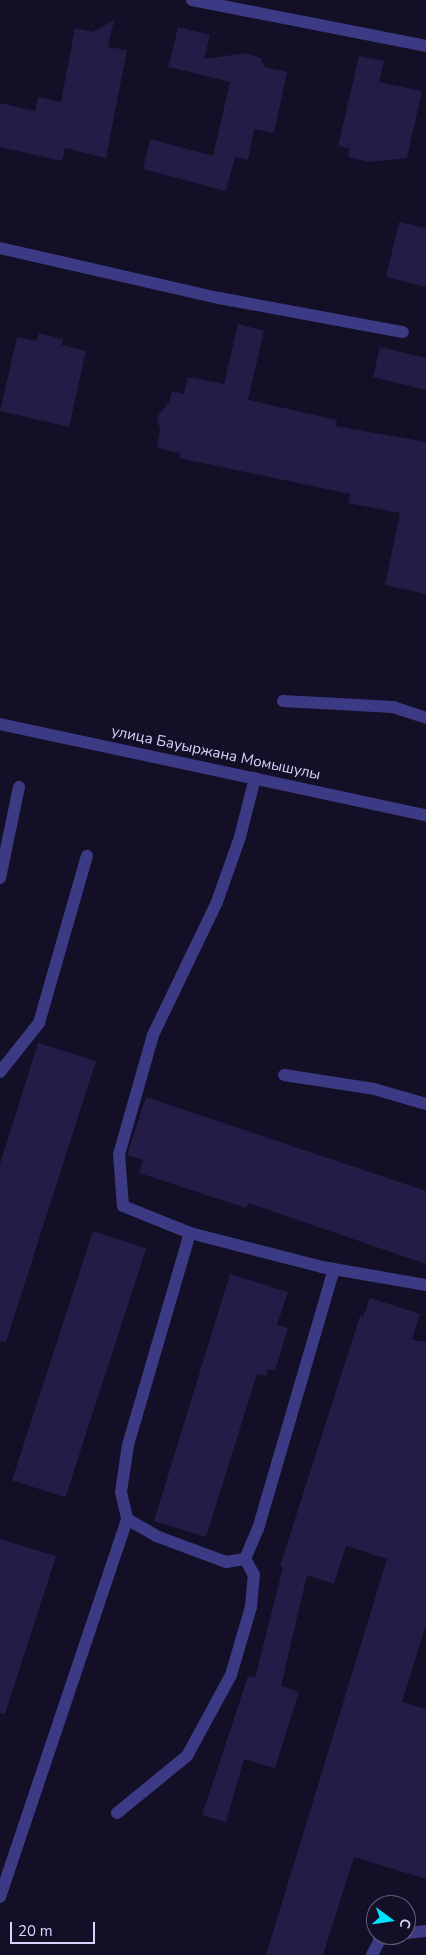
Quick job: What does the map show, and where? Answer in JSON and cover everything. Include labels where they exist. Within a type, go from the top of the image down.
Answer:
[{"type":"street","points":[[192,0],[426,46]]},
{"type":"street","points":[[0,248],[219,298],[403,332]]},
{"type":"street","points":[[283,701],[393,707],[426,718]]},
{"type":"street","name":"улица Бауыржана Момышулы","points":[[0,724],[426,815]]},
{"type":"street","points":[[255,778],[240,837],[217,902],[153,1035],[119,1154],[123,1206],[190,1232],[334,1269],[426,1285]]},
{"type":"street","points":[[0,878],[19,787]]},
{"type":"street","points":[[0,1072],[39,1022],[87,856]]},
{"type":"street","points":[[284,1076],[374,1089],[426,1104]]},
{"type":"street","points":[[0,1897],[127,1519],[121,1492],[128,1445],[190,1232]]},
{"type":"street","points":[[245,1560],[258,1529],[334,1269]]},
{"type":"street","points":[[127,1519],[156,1536],[226,1562],[245,1560]]},
{"type":"street","points":[[117,1813],[188,1756],[231,1675],[251,1607],[254,1575],[245,1560]]},
{"type":"building","points":[[114,20],[108,47],[127,50],[106,158],[65,148],[62,161],[0,147],[0,103],[35,111],[38,97],[61,102],[75,28],[93,32]]},
{"type":"building","points":[[178,27],[210,35],[204,59],[246,53],[261,58],[265,67],[287,72],[274,133],[254,129],[248,160],[235,157],[226,191],[143,169],[150,139],[213,156],[230,82],[165,66],[169,65]]},
{"type":"building","points":[[359,56],[384,61],[379,82],[422,91],[407,158],[370,162],[348,157],[349,148],[338,146]]},
{"type":"building","points":[[399,222],[426,228],[426,287],[386,277]]},
{"type":"building","points":[[238,324],[264,331],[248,400],[337,420],[336,426],[426,442],[426,594],[385,585],[400,513],[348,503],[350,494],[179,458],[180,453],[157,448],[160,430],[157,417],[169,402],[172,391],[184,394],[188,377],[224,384]]},
{"type":"building","points":[[39,333],[63,339],[62,345],[86,351],[69,427],[0,411],[17,337],[36,341]]},
{"type":"building","points":[[380,347],[426,358],[426,390],[373,377]]},
{"type":"building","points":[[38,1043],[96,1061],[6,1342],[0,1341],[0,1164]]},
{"type":"building","points":[[146,1097],[426,1191],[426,1264],[248,1203],[246,1208],[139,1173],[143,1160],[127,1155]]},
{"type":"building","points":[[93,1231],[146,1248],[65,1497],[12,1480]]},
{"type":"building","points":[[230,1274],[288,1292],[277,1325],[288,1328],[275,1371],[268,1369],[266,1376],[257,1374],[206,1537],[154,1521]]},
{"type":"building","points":[[370,1298],[420,1314],[412,1340],[426,1342],[426,1625],[402,1702],[426,1709],[426,1879],[354,1857],[323,1955],[266,1955],[387,1559],[346,1546],[334,1584],[307,1575],[281,1686],[299,1692],[275,1768],[244,1759],[226,1822],[202,1815],[248,1676],[255,1678],[283,1567],[280,1566],[360,1316],[363,1317]]},
{"type":"building","points":[[0,1539],[56,1556],[5,1714],[0,1713]]}]
